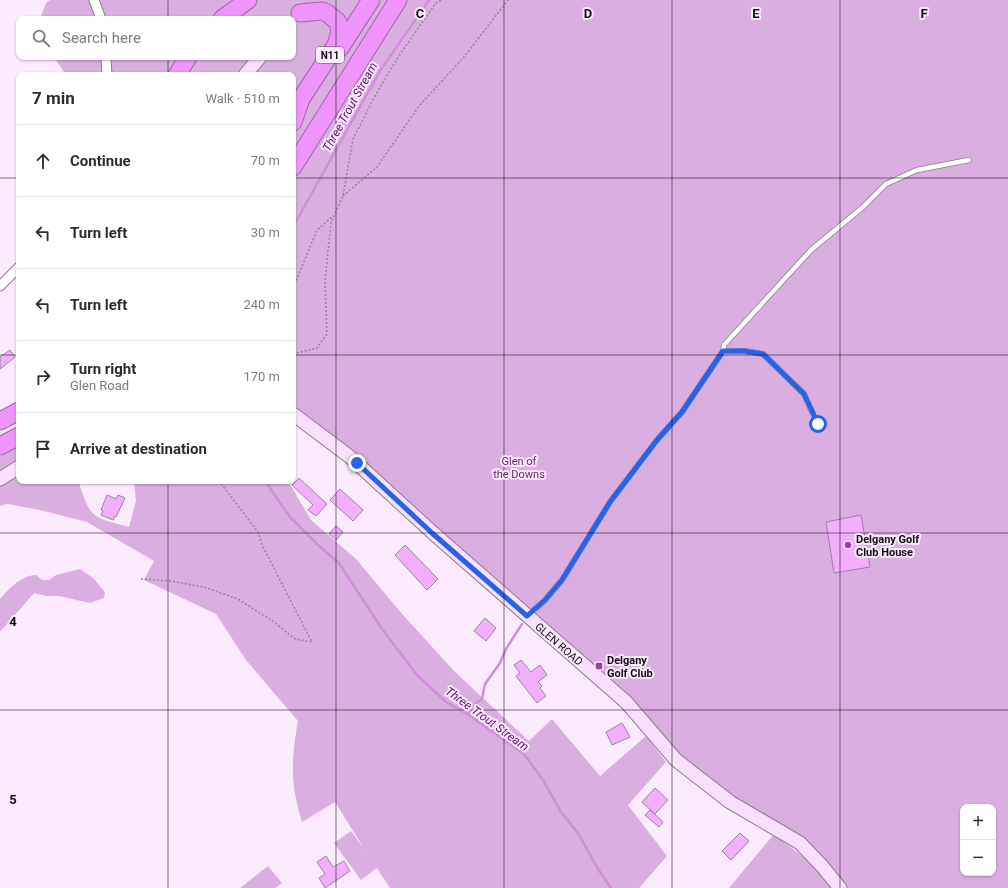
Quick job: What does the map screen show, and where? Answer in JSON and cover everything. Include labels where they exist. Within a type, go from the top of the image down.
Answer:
[{"type":"highway","points":[[226,16],[248,0]]},
{"type":"highway","name":"N11","points":[[297,17],[316,0]]},
{"type":"highway","name":"N11","points":[[296,117],[371,0]]},
{"type":"highway","name":"N11","points":[[296,162],[398,0]]},
{"type":"highway","name":"N11","points":[[296,113],[301,99],[336,45],[340,32],[338,22],[327,12],[322,11],[297,17]]},
{"type":"highway","points":[[180,72],[186,60]]},
{"type":"highway","points":[[0,421],[16,413]]},
{"type":"highway","points":[[0,446],[16,438]]},
{"type":"main road","points":[[248,72],[258,60]]},
{"type":"main road","name":"GLEN ROAD","points":[[296,416],[350,457],[432,533],[626,702],[676,760],[730,802],[800,843],[840,888]]},
{"type":"main road","points":[[0,478],[16,470]]},
{"type":"street","points":[[94,0],[100,16]]},
{"type":"street","points":[[106,60],[107,72]]},
{"type":"street","points":[[0,286],[16,270]]},
{"type":"lane","points":[[527,616],[545,600],[562,580],[610,502],[657,440],[682,412],[723,351],[724,346],[811,250],[863,207],[886,184],[917,170],[969,160]]},
{"type":"lane","points":[[723,351],[744,351],[763,354],[804,394],[818,424]]},
{"type":"path","points":[[296,353],[317,348],[327,334],[325,280],[331,223],[344,196],[353,139],[366,113],[400,54],[436,3],[441,0]]},
{"type":"path","points":[[344,196],[377,167],[419,106],[464,57],[508,0]]},
{"type":"path","points":[[296,281],[317,230],[334,216]]},
{"type":"path","points":[[141,579],[170,581],[204,587],[238,599],[274,622],[295,639],[312,642],[262,545],[258,532],[221,484]]},
{"type":"green space","name":"Glen of the Downs","points":[[50,0],[1008,0],[1008,888],[846,888],[839,880],[680,756],[663,739],[643,711],[584,657],[296,414],[296,72],[64,72],[56,60],[296,60],[296,16],[41,16],[46,3]]},
{"type":"green space","points":[[16,448],[16,464],[0,473],[0,456]]},
{"type":"green space","points":[[16,477],[16,484],[79,484],[87,504],[95,515],[108,521],[129,527],[136,501],[134,484],[290,484],[311,520],[356,559],[403,615],[455,672],[529,741],[552,719],[600,776],[646,736],[666,762],[628,805],[667,856],[639,888],[390,888],[377,868],[361,880],[334,843],[351,831],[365,850],[335,802],[302,822],[295,795],[293,772],[294,748],[298,721],[246,660],[216,614],[144,580],[154,561],[87,522],[40,510],[8,504],[0,506],[0,485]]},
{"type":"green space","points":[[80,569],[93,578],[105,592],[104,598],[90,603],[59,596],[46,596],[34,593],[0,632],[0,599],[16,583],[30,576],[36,575],[42,580],[49,580],[56,575]]},
{"type":"green space","points":[[774,834],[820,870],[833,888],[729,888]]},
{"type":"green space","points":[[268,866],[282,883],[275,888],[240,888]]},
{"type":"building","points":[[10,350],[15,357],[0,369],[0,357]]},
{"type":"building","points":[[299,478],[327,504],[316,516],[308,510],[313,505],[292,485],[296,484],[296,481]]},
{"type":"building","points":[[340,489],[363,510],[353,521],[330,500]]},
{"type":"building","points":[[107,495],[116,499],[118,495],[125,498],[113,520],[101,515],[103,511],[101,510]]},
{"type":"building","name":"Delgany Golf Club House","points":[[861,515],[870,567],[834,573],[826,522]]},
{"type":"building","points":[[336,526],[343,532],[336,540],[329,534]]},
{"type":"building","points":[[405,545],[438,579],[427,590],[395,555]]},
{"type":"building","points":[[485,618],[496,628],[486,641],[474,631]]},
{"type":"building","points":[[521,660],[531,672],[540,665],[547,675],[538,682],[542,686],[540,688],[546,696],[537,703],[516,676],[520,673],[514,665]]},
{"type":"building","points":[[622,723],[630,737],[612,745],[606,732]]},
{"type":"building","points":[[655,788],[668,800],[655,814],[642,802]]},
{"type":"building","points":[[650,810],[663,822],[659,827],[645,815]]},
{"type":"building","points":[[740,833],[749,841],[731,860],[722,851]]},
{"type":"building","points":[[326,856],[333,867],[344,861],[350,871],[325,888],[319,878],[325,874],[317,862]]},
{"type":"waterway","name":"Three Trout Stream","points":[[296,222],[380,71],[429,0]]},
{"type":"waterway","name":"Three Trout Stream","points":[[267,484],[290,517],[318,545],[339,563],[382,629],[417,675],[446,702],[469,715],[524,754],[543,780],[561,812],[578,833],[598,869],[611,888]]},
{"type":"waterway","points":[[469,715],[468,709],[482,699],[485,684],[500,663],[506,649],[522,624]]},
{"type":"place","name":"Delgany Golf Club House","points":[[848,545]]},
{"type":"place","name":"Delgany Golf Club","points":[[599,666]]},
{"type":"route","points":[[357,463],[432,533],[527,616],[545,600],[562,580],[610,502],[657,440],[682,412],[706,374],[723,351],[744,351],[763,354],[804,394],[818,424]]}]
